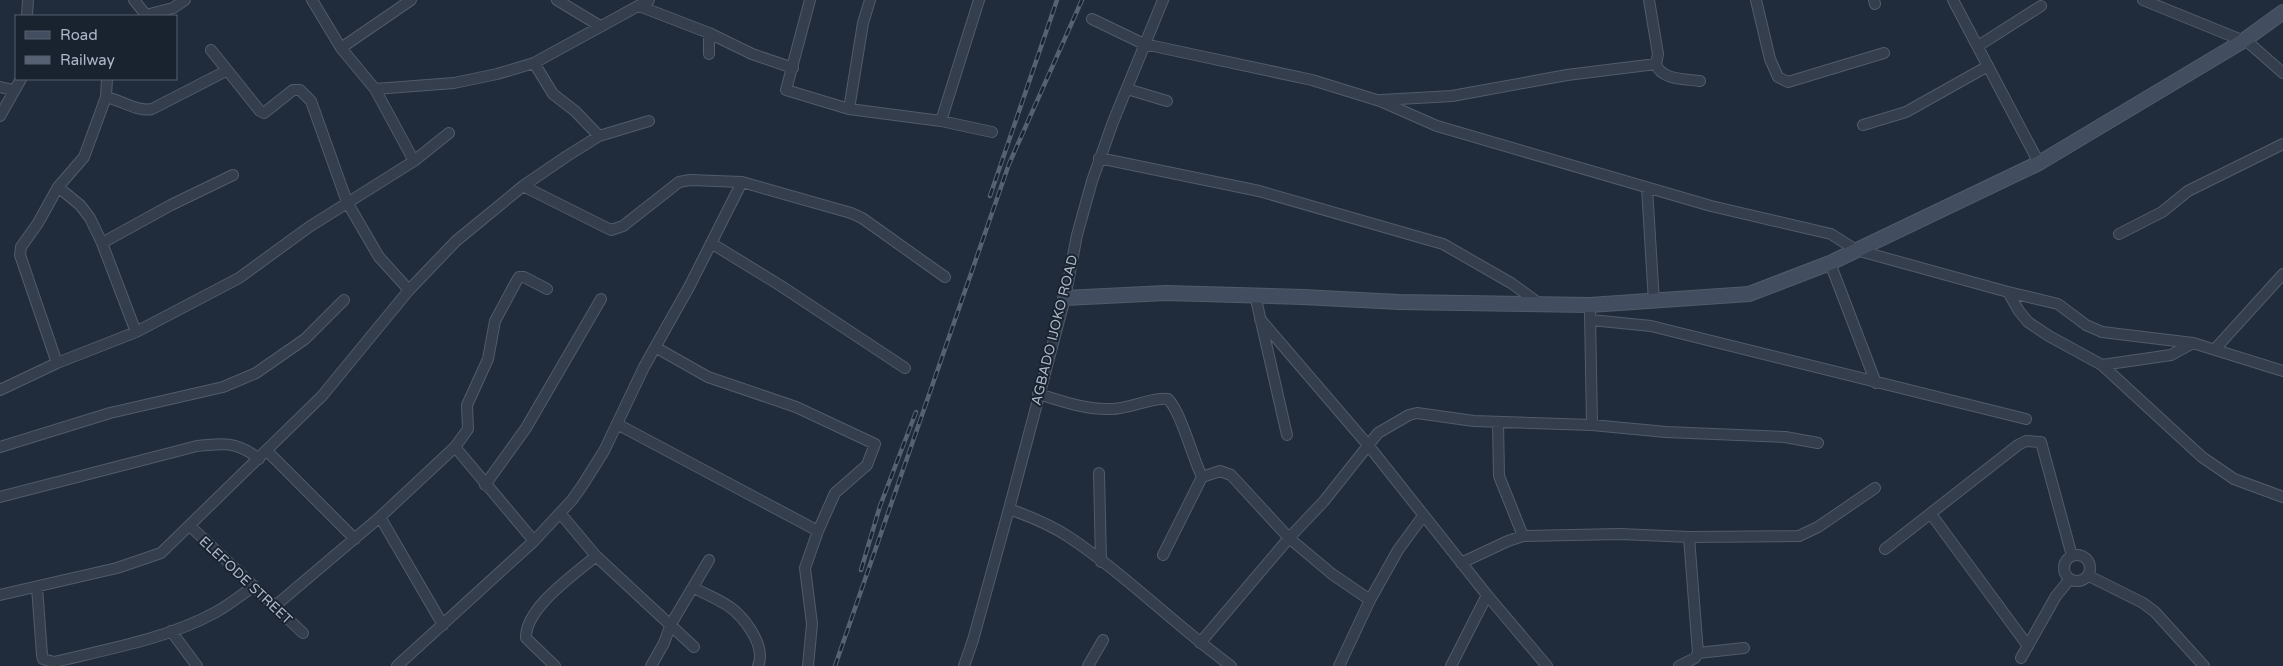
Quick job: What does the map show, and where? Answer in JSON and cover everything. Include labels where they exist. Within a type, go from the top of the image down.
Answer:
[{"type":"main road","points":[[1065,298],[1166,293],[1400,302],[1590,305],[1749,294],[1830,263],[2039,163],[2243,41],[2283,12]]},
{"type":"street","points":[[27,15],[28,0]]},
{"type":"street","points":[[134,0],[144,15]]},
{"type":"street","points":[[148,15],[173,8],[185,0]]},
{"type":"street","points":[[312,0],[341,48],[375,89],[414,161]]},
{"type":"street","points":[[341,48],[411,0]]},
{"type":"street","points":[[557,0],[600,26]]},
{"type":"street","points":[[375,89],[454,83],[496,74],[534,62],[649,0]]},
{"type":"street","points":[[810,0],[794,68],[786,85],[786,90],[849,109],[941,120],[992,132]]},
{"type":"street","points":[[849,109],[863,23],[870,0]]},
{"type":"street","points":[[941,120],[979,0]]},
{"type":"street","name":"AGBADO IJOKO ROAD","points":[[964,666],[1009,509],[1065,298],[1077,235],[1099,158],[1163,0]]},
{"type":"street","points":[[1649,0],[1658,54],[1656,64],[1658,70],[1663,74],[1700,81]]},
{"type":"street","points":[[1756,0],[1770,59],[1778,77],[1788,82],[1884,54]]},
{"type":"street","points":[[1953,0],[2039,163]]},
{"type":"street","points":[[2143,0],[2249,43],[2283,73]]},
{"type":"street","points":[[639,6],[708,33],[752,54],[794,68]]},
{"type":"street","points":[[1978,46],[2041,6]]},
{"type":"street","points":[[1092,19],[1144,44],[1312,80],[1380,100],[1437,126],[1711,206],[1832,234],[1856,250],[2058,304],[2086,326],[2102,332],[2193,342],[2283,371]]},
{"type":"street","points":[[708,33],[709,54]]},
{"type":"street","points":[[211,50],[260,111],[264,113],[293,90],[300,90],[311,101],[347,202],[379,256],[409,290]]},
{"type":"street","points":[[534,62],[553,94],[575,111],[599,136]]},
{"type":"street","points":[[1380,100],[1452,96],[1567,75],[1656,64]]},
{"type":"street","points":[[1863,125],[1906,112],[1988,66]]},
{"type":"street","points":[[106,97],[145,111],[226,71]]},
{"type":"street","points":[[0,116],[20,80]]},
{"type":"street","points":[[57,363],[20,255],[21,247],[38,223],[58,187],[84,157],[106,97],[107,80]]},
{"type":"street","points":[[0,87],[13,90]]},
{"type":"street","points":[[1126,89],[1167,101]]},
{"type":"street","points":[[0,595],[117,568],[161,553],[322,396],[409,290],[456,241],[523,186],[599,136],[649,121]]},
{"type":"street","points":[[0,390],[57,363],[136,332],[239,278],[347,202],[414,161],[449,133]]},
{"type":"street","points":[[2119,234],[2162,212],[2188,191],[2283,144]]},
{"type":"street","points":[[1099,158],[1259,191],[1443,244],[1511,283],[1541,305]]},
{"type":"street","points":[[102,243],[171,205],[233,175]]},
{"type":"street","points":[[523,186],[611,230],[623,226],[680,182],[699,180],[742,182],[799,197],[862,218],[945,278]]},
{"type":"street","points":[[397,666],[534,541],[582,486],[604,451],[655,347],[689,287],[742,182]]},
{"type":"street","points":[[58,187],[86,212],[102,243],[136,332]]},
{"type":"street","points":[[1647,188],[1654,302]]},
{"type":"street","points":[[711,243],[781,286],[905,368]]},
{"type":"street","points":[[1830,263],[1876,383]]},
{"type":"street","points":[[2215,349],[2283,274]]},
{"type":"street","points":[[274,606],[355,539],[455,447],[468,429],[468,405],[488,359],[494,321],[516,282],[519,277],[524,277],[547,289]]},
{"type":"street","points":[[2008,292],[2028,322],[2049,336],[2102,365],[2202,457],[2234,479],[2283,496]]},
{"type":"street","points":[[1255,295],[1287,435]]},
{"type":"street","points":[[485,485],[526,428],[601,299]]},
{"type":"street","points":[[0,447],[110,413],[208,392],[256,373],[305,338],[344,300]]},
{"type":"street","points":[[1590,305],[1592,425]]},
{"type":"street","points":[[1260,319],[1368,445],[1461,563],[1547,666]]},
{"type":"street","points":[[1590,320],[1651,326],[2026,419]]},
{"type":"street","points":[[2102,365],[2171,355],[2193,342]]},
{"type":"street","points":[[655,347],[708,377],[796,407],[875,444],[867,465],[835,493],[818,531],[805,568],[812,624],[808,666]]},
{"type":"street","points":[[1038,394],[1082,407],[1112,409],[1142,404],[1160,398],[1168,399],[1175,406],[1193,458],[1202,477]]},
{"type":"street","points":[[1200,643],[1289,538],[1324,501],[1378,433],[1386,427],[1417,413],[1474,421],[1592,425],[1666,432],[1785,437],[1818,443]]},
{"type":"street","points":[[1498,422],[1499,476],[1523,536]]},
{"type":"street","points":[[617,424],[818,531]]},
{"type":"street","points":[[1885,549],[2018,445],[2026,441],[2040,442],[2072,556]]},
{"type":"street","points":[[0,497],[196,446],[230,443],[250,451],[259,459]]},
{"type":"street","points":[[455,447],[534,541]]},
{"type":"street","points":[[267,451],[355,539]]},
{"type":"street","points":[[1163,555],[1202,477],[1220,470],[1226,472],[1289,538],[1332,574],[1370,600]]},
{"type":"street","points":[[1099,473],[1102,562]]},
{"type":"street","points":[[1461,563],[1523,536],[1620,534],[1689,537],[1799,536],[1818,527],[1876,488]]},
{"type":"street","points":[[1009,509],[1032,518],[1067,536],[1231,666]]},
{"type":"street","points":[[560,513],[596,556],[694,647]]},
{"type":"street","points":[[1931,514],[2028,646]]},
{"type":"street","points":[[1339,666],[1370,600],[1398,550],[1423,516]]},
{"type":"street","points":[[380,517],[444,625]]},
{"type":"street","name":"ELEFODE STREET","points":[[190,526],[303,634]]},
{"type":"street","points":[[1680,666],[1695,658],[1698,652],[1689,537]]},
{"type":"street","points":[[2081,555],[2088,560],[2091,568],[2088,576],[2078,582],[2070,579],[2065,573],[2064,565],[2072,556],[2081,555]]},
{"type":"street","points":[[555,666],[526,638],[529,621],[560,587],[596,556]]},
{"type":"street","points":[[651,666],[664,643],[671,624],[709,560]]},
{"type":"street","points":[[2088,576],[2143,603],[2155,612],[2204,666]]},
{"type":"street","points":[[2021,658],[2056,596],[2070,579]]},
{"type":"street","points":[[38,587],[42,655],[47,661],[54,662],[129,644],[171,631],[216,612],[254,586]]},
{"type":"street","points":[[693,587],[736,612],[759,643],[760,665]]},
{"type":"street","points":[[1451,666],[1487,595]]},
{"type":"street","points":[[171,631],[197,666]]},
{"type":"street","points":[[1088,666],[1103,640]]},
{"type":"street","points":[[1698,652],[1744,648]]},
{"type":"railway","points":[[990,196],[1057,0]]},
{"type":"railway","points":[[835,666],[1009,164],[1082,0]]},
{"type":"railway","points":[[861,570],[880,506],[916,412]]}]
